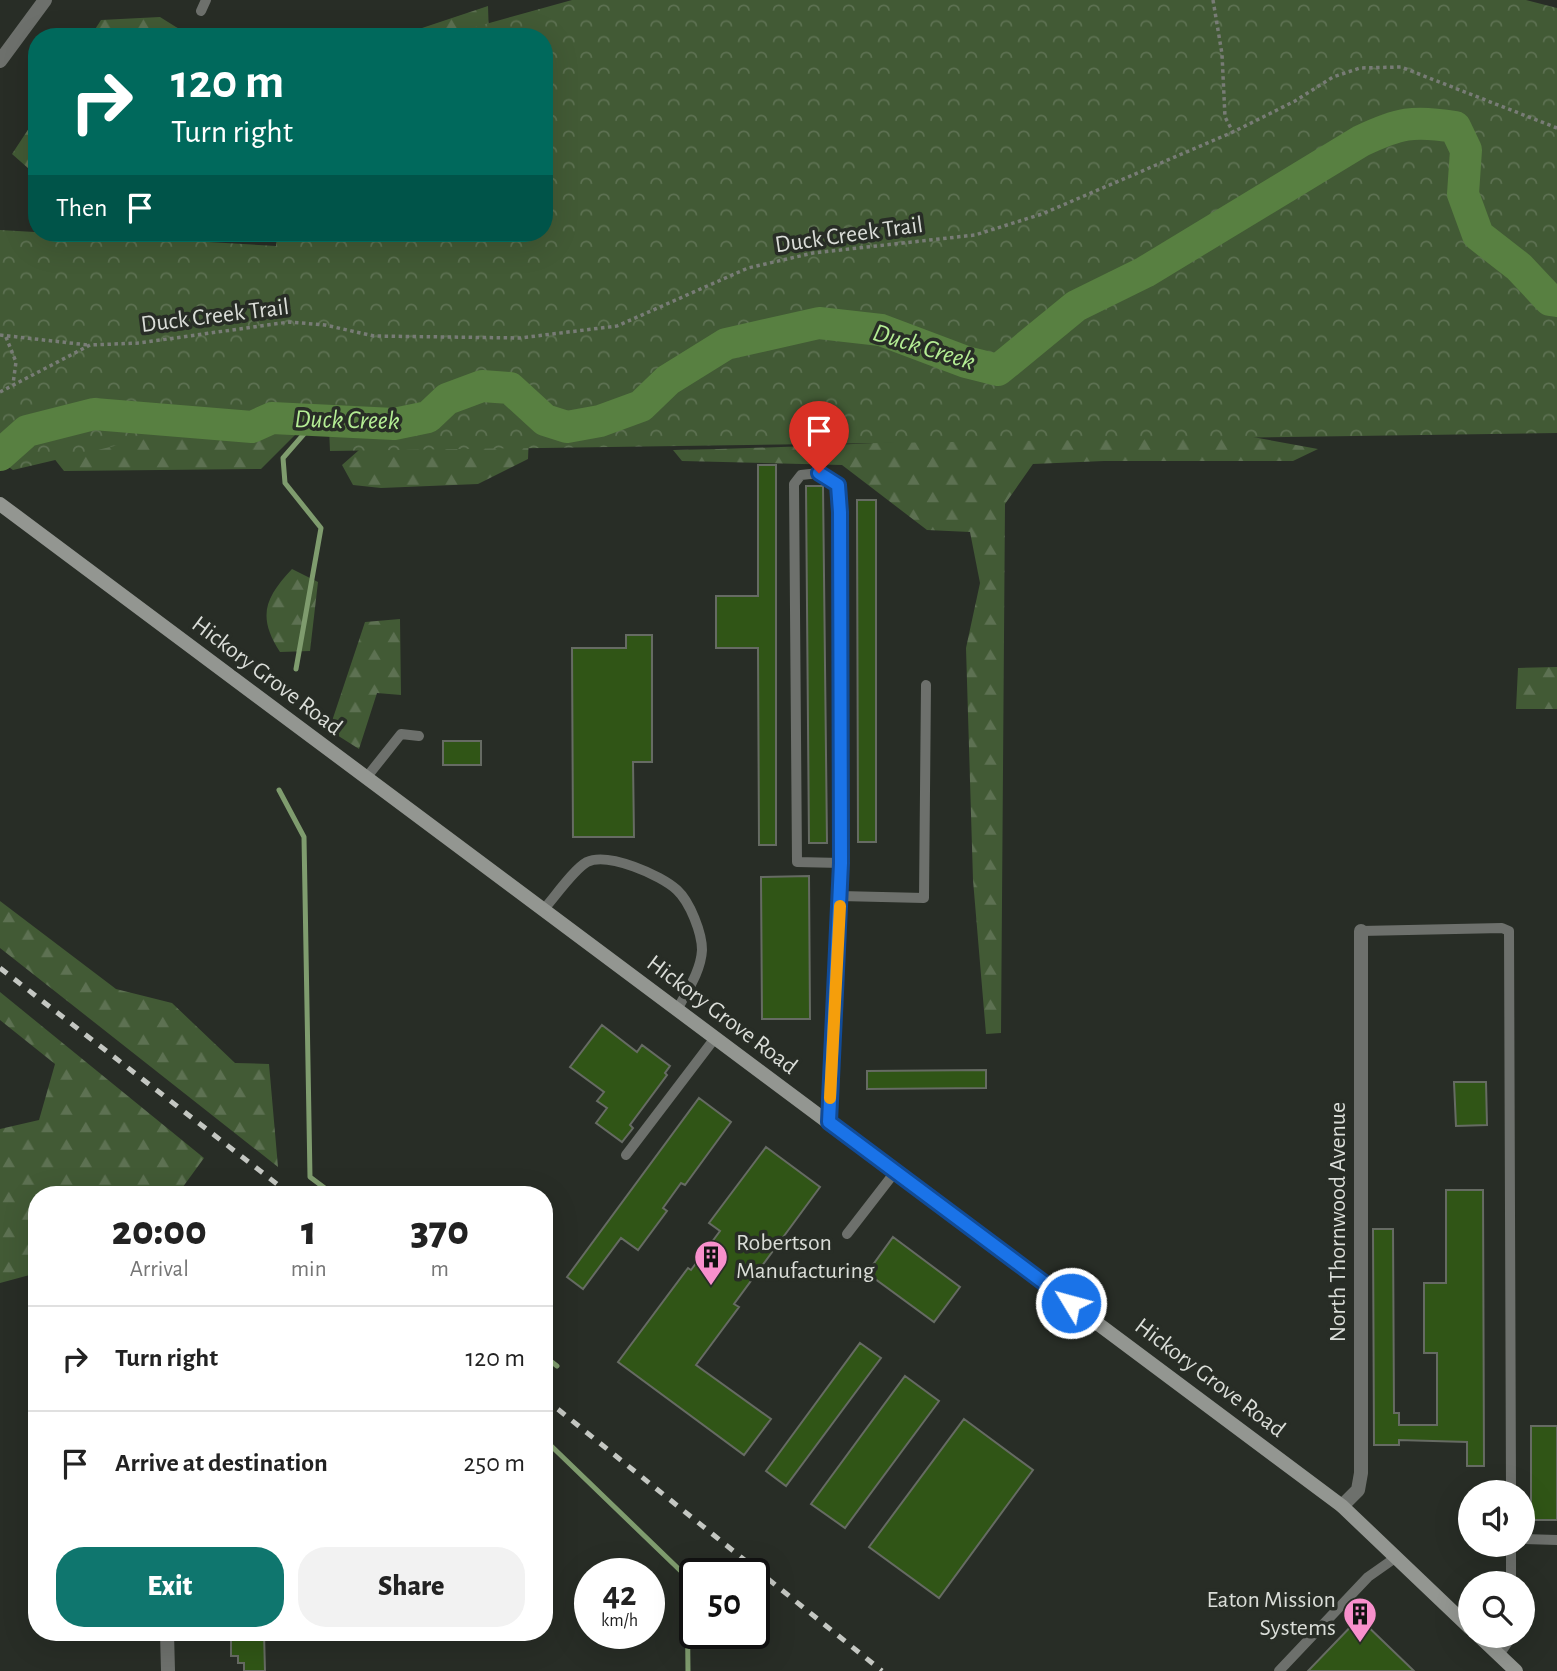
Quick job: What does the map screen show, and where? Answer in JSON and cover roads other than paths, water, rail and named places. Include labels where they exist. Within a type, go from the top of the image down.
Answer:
[{"type":"main road","name":"Hickory Grove Road","points":[[0,504],[1342,1506],[1458,1617]]},
{"type":"main road","points":[[1492,1648],[1516,1671]]},
{"type":"street","points":[[0,61],[45,0]]},
{"type":"street","name":"North Thornwood Avenue","points":[[1342,1506],[1358,1490],[1362,1473],[1361,931]]},
{"type":"street","points":[[167,1641],[168,1671]]},
{"type":"lane","points":[[829,1122],[841,863],[840,512],[838,485],[819,473],[802,475],[794,484],[797,862],[841,863]]},
{"type":"lane","points":[[840,897],[924,898],[926,685]]},
{"type":"lane","points":[[366,778],[401,734],[419,736]]},
{"type":"lane","points":[[543,910],[586,863],[601,859],[641,869],[678,891],[694,919],[702,949],[697,972],[677,1010]]},
{"type":"lane","points":[[1361,931],[1502,928],[1508,931],[1511,1480]]},
{"type":"lane","points":[[626,1155],[715,1038]]},
{"type":"lane","points":[[847,1234],[895,1172]]},
{"type":"lane","points":[[1535,1539],[1557,1540]]},
{"type":"lane","points":[[1279,1671],[1368,1577],[1395,1558]]},
{"type":"lane","points":[[1499,1655],[1504,1648]]},
{"type":"waterway","name":"Duck Creek","points":[[0,455],[27,431],[94,414],[252,427],[272,418],[394,424],[428,417],[447,399],[482,386],[510,388],[545,420],[567,427],[600,421],[641,406],[668,380],[726,344],[819,323],[881,330],[966,362],[998,370],[1076,306],[1145,272],[1361,141],[1406,125],[1455,127],[1466,150],[1463,194],[1478,235],[1519,267],[1550,300],[1557,301]]},
{"type":"waterway","points":[[296,669],[321,528],[285,483],[283,458],[317,419]]},
{"type":"waterway","points":[[279,790],[304,837],[310,1177],[322,1186]]},
{"type":"waterway","points":[[553,1363],[557,1366]]},
{"type":"waterway","points":[[553,1448],[687,1577],[688,1671]]},
{"type":"railway","points":[[0,968],[279,1186]]},
{"type":"railway","points":[[553,1405],[882,1671]]},
{"type":"place","name":"Robertson Manufacturing","points":[[711,1287]]},
{"type":"place","name":"Eaton Mission Systems","points":[[1360,1644]]}]
